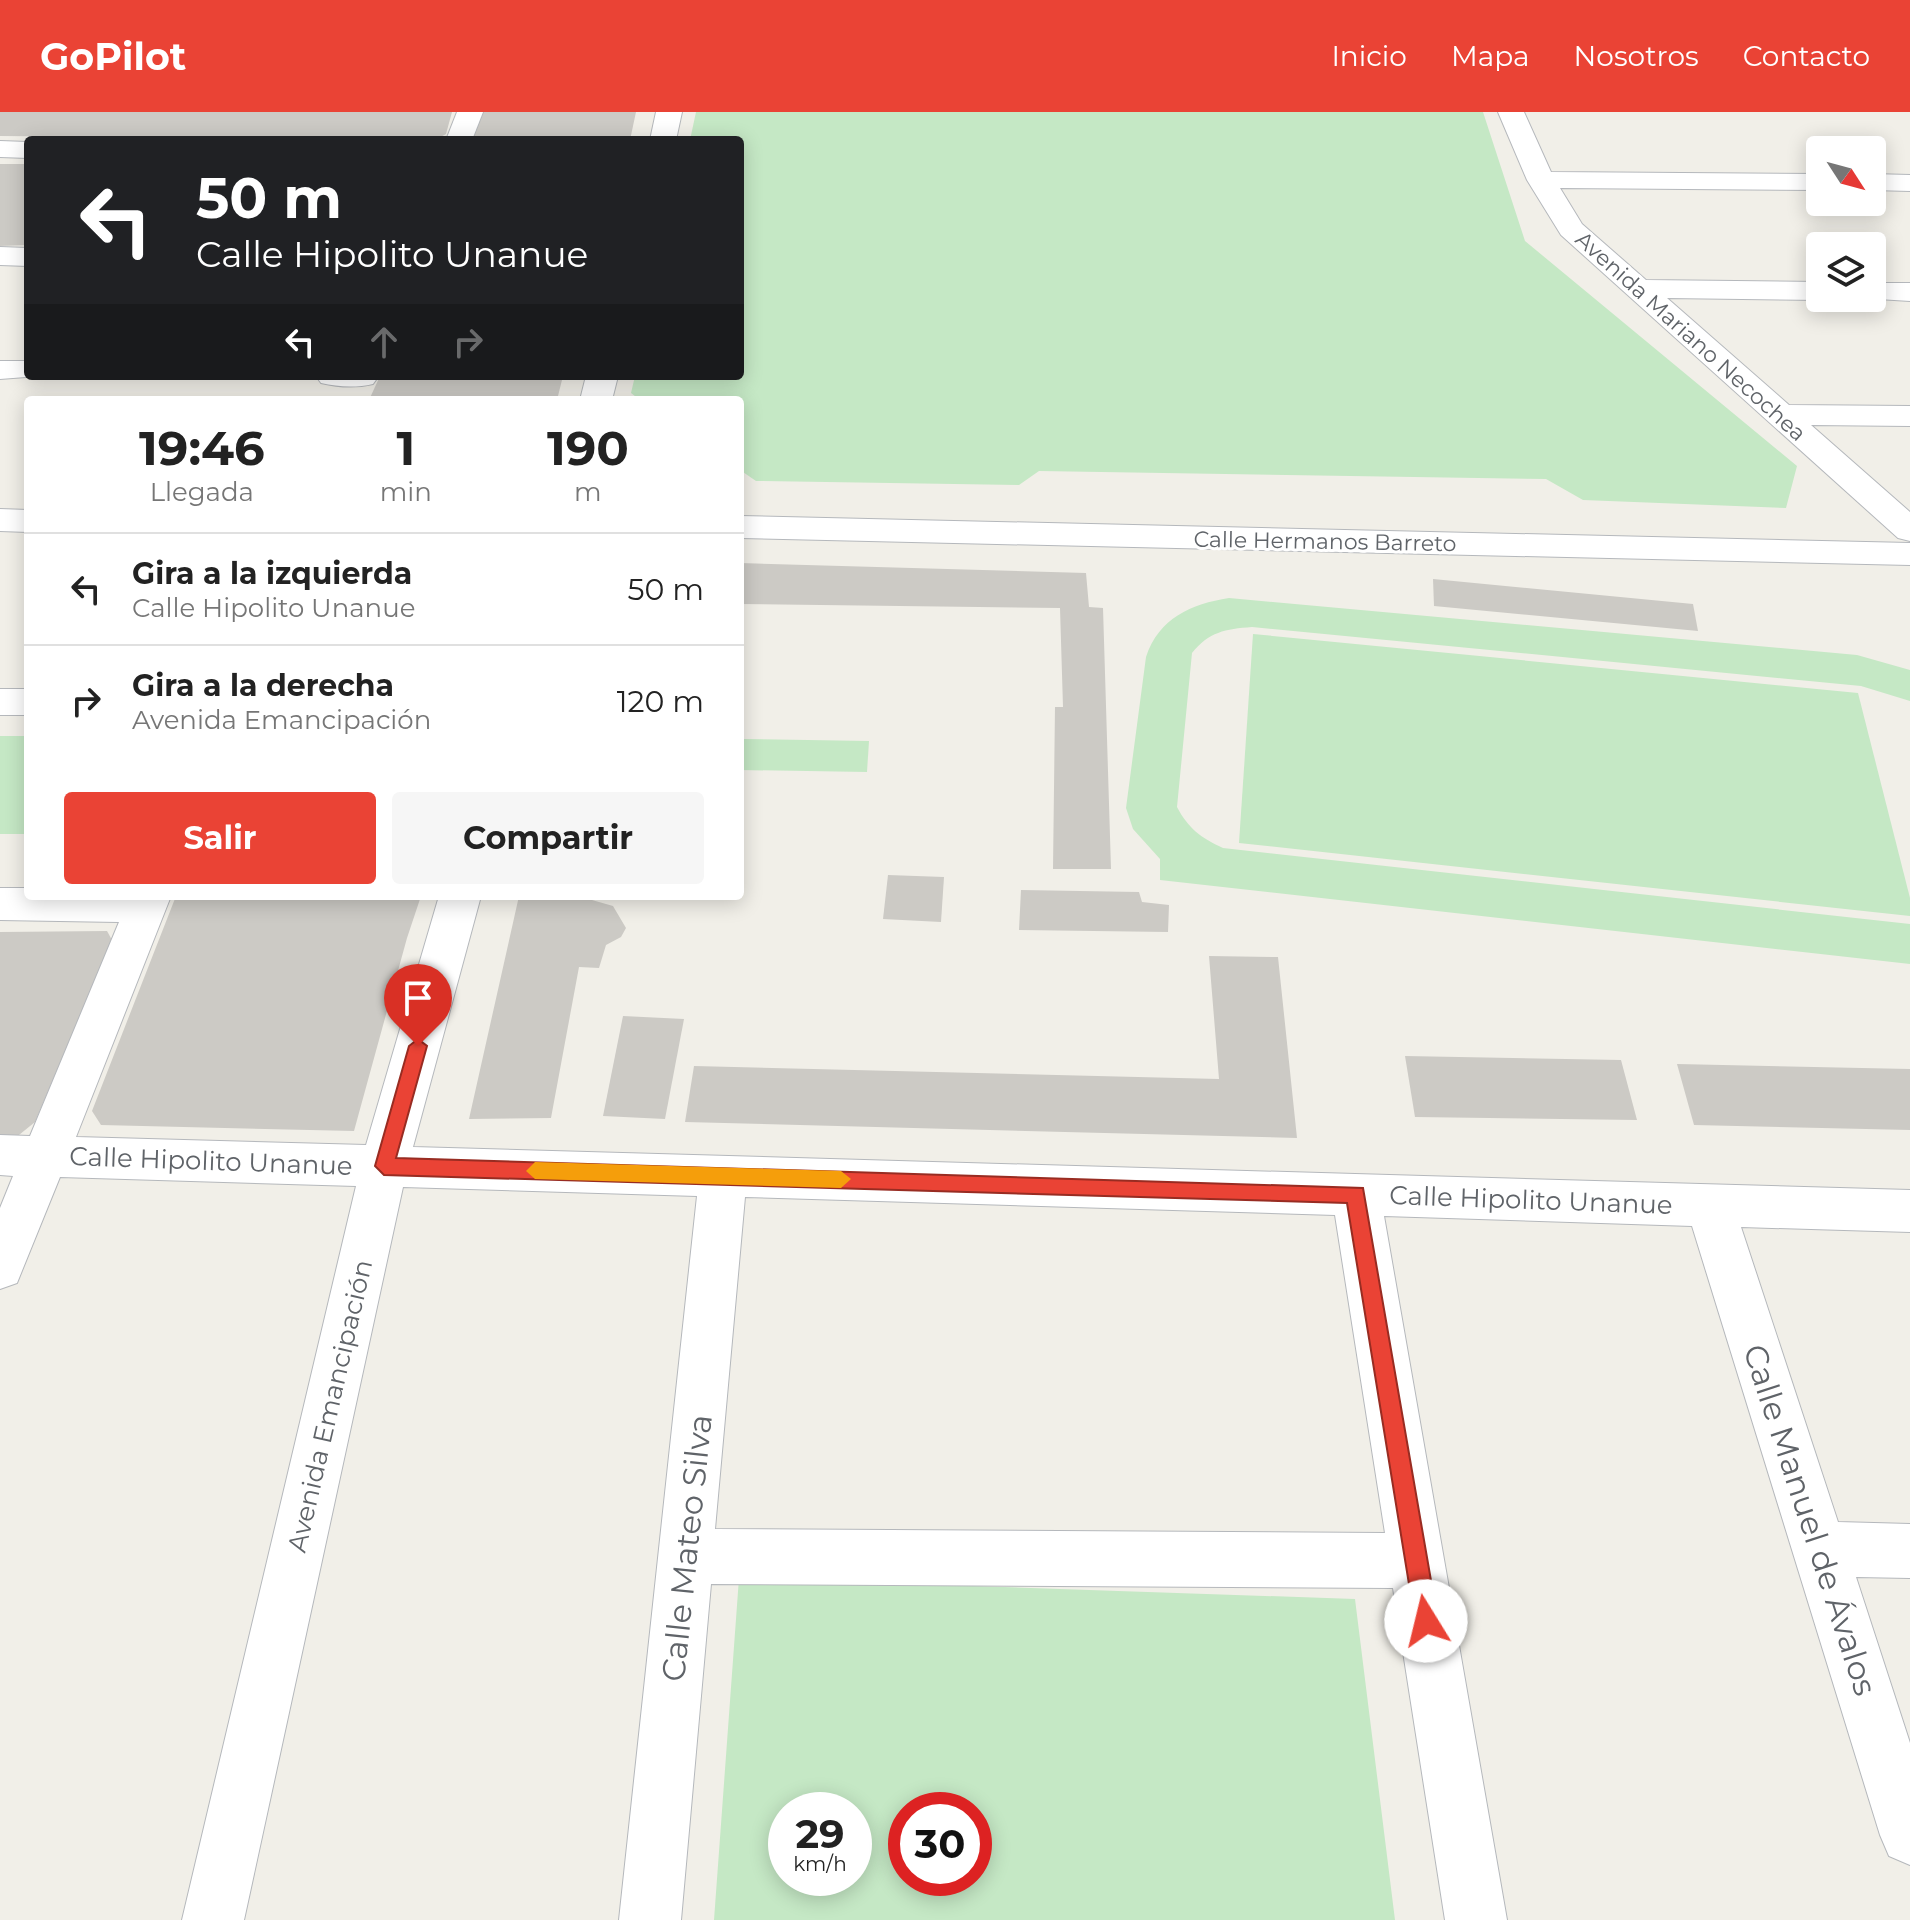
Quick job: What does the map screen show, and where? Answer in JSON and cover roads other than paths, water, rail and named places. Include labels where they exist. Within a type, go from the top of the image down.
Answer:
[{"type":"street","points":[[461,136],[470,112]]},
{"type":"street","points":[[664,136],[669,112]]},
{"type":"street","name":"Avenida Mariano Necochea","points":[[1511,112],[1541,180],[1571,229],[1910,530]]},
{"type":"street","points":[[0,149],[24,150]]},
{"type":"street","points":[[1541,180],[1806,182]]},
{"type":"street","points":[[1886,182],[1910,183]]},
{"type":"street","points":[[0,256],[24,257]]},
{"type":"street","points":[[1637,289],[1806,291]]},
{"type":"street","points":[[1886,292],[1910,292]]},
{"type":"street","points":[[0,370],[24,370]]},
{"type":"street","points":[[1780,415],[1910,416]]},
{"type":"street","points":[[0,520],[24,521]]},
{"type":"street","name":"Calle Hermanos Barreto","points":[[744,527],[1910,554]]},
{"type":"street","points":[[0,702],[24,702]]},
{"type":"street","name":"Avenida Emancipación","points":[[213,1920],[384,1166],[459,900]]},
{"type":"street","points":[[0,904],[148,901],[22,1155],[0,1267]]},
{"type":"street","name":"Calle Hipolito Unanue","points":[[22,1155],[1910,1211]]},
{"type":"street","name":"Calle Mateo Silva","points":[[650,1920],[723,1176]]},
{"type":"street","points":[[1356,1194],[1476,1920]]},
{"type":"street","name":"Calle Manuel de Ávalos","points":[[1710,1205],[1910,1835]]},
{"type":"street","points":[[1819,1549],[1910,1551]]},
{"type":"street","points":[[686,1556],[1416,1561]]}]
